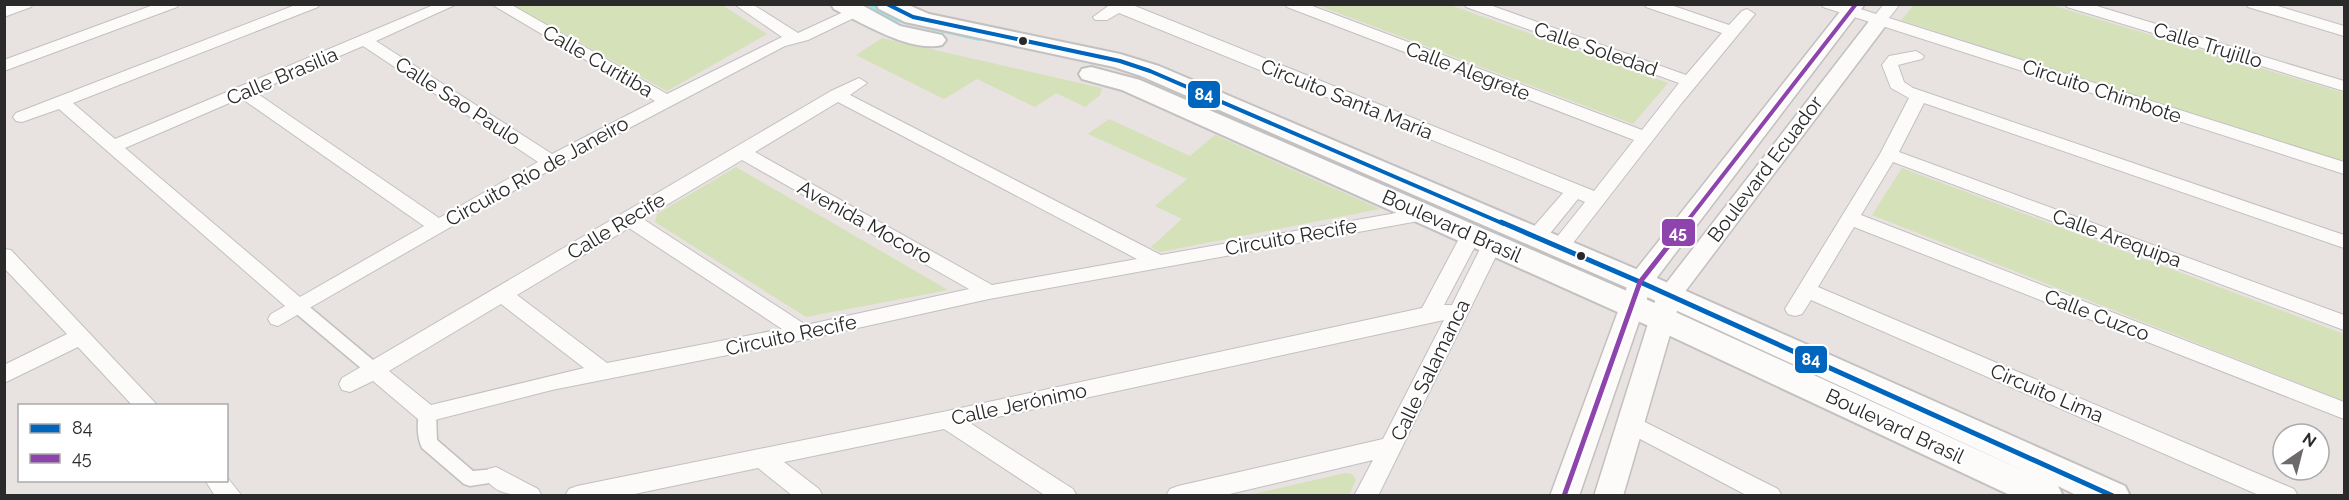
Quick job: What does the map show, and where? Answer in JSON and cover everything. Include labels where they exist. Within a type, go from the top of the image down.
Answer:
[{"type":"main road","name":"Boulevard Brasil","points":[[887,4],[913,17],[929,21],[1136,66],[1547,242],[1635,293],[2046,495]]},
{"type":"main road","name":"Boulevard Brasil","points":[[847,7],[893,31],[1124,82],[1482,239],[1635,293]]},
{"type":"main road","name":"Boulevard Brasil","points":[[1665,307],[2113,495]]},
{"type":"street","points":[[4,12],[26,4]]},
{"type":"street","points":[[6,63],[172,4]]},
{"type":"street","points":[[22,117],[313,4]]},
{"type":"street","name":"Calle Brasilia","points":[[113,146],[450,4]]},
{"type":"street","name":"Calle Curitiba","points":[[498,4],[667,101]]},
{"type":"street","points":[[741,4],[787,38]]},
{"type":"street","name":"Calle Alegrete","points":[[1292,4],[1644,137]]},
{"type":"street","name":"Calle Soledad","points":[[1471,4],[1688,81]]},
{"type":"street","points":[[1651,4],[1732,31]]},
{"type":"street","name":"Circuito Chimbote","points":[[1828,4],[1886,13],[2344,168]]},
{"type":"street","name":"Calle Trujillo","points":[[2072,4],[2344,86]]},
{"type":"street","points":[[2253,4],[2344,31]]},
{"type":"street","name":"Circuito Santa María","points":[[1101,17],[1121,6],[1598,200]]},
{"type":"street","name":"Circuito Río de Janeiro","points":[[278,319],[552,162],[847,7]]},
{"type":"street","name":"Boulevard Ecuador","points":[[1564,495],[1635,293],[1855,7]]},
{"type":"street","name":"Boulevard Ecuador","points":[[1608,495],[1665,307],[1886,13]]},
{"type":"street","points":[[1547,242],[1598,200],[1688,81],[1747,14]]},
{"type":"street","name":"Calle Sao Paulo","points":[[364,40],[552,162]]},
{"type":"street","points":[[1916,56],[1895,59],[1890,65],[1897,84],[1907,92],[2344,242]]},
{"type":"street","name":"Calle Recife","points":[[350,384],[859,83]]},
{"type":"street","points":[[244,92],[437,226]]},
{"type":"street","points":[[837,95],[1157,261]]},
{"type":"street","name":"Circuito Lima","points":[[1919,96],[1889,154],[1801,299],[2286,495]]},
{"type":"street","points":[[61,102],[427,414],[428,443],[470,479],[496,476],[530,495]]},
{"type":"street","name":"Avenida Mocoro","points":[[741,152],[989,292]]},
{"type":"street","name":"Calle Arequipa","points":[[1889,154],[2344,323]]},
{"type":"street","points":[[1547,242],[1575,191]]},
{"type":"street","name":"Circuito Recife","points":[[427,414],[552,382],[803,333],[989,292],[1424,214]]},
{"type":"street","points":[[628,218],[803,333]]},
{"type":"street","name":"Calle Cuzco","points":[[1850,218],[2344,411]]},
{"type":"street","name":"Calle Salamanca","points":[[1366,495],[1393,446],[1459,311],[1482,239]]},
{"type":"street","name":"Calle Salamanca","points":[[1429,314],[1482,239]]},
{"type":"street","points":[[4,255],[146,404]]},
{"type":"street","points":[[502,294],[604,372]]},
{"type":"street","name":"Calle Jerónimo","points":[[577,495],[947,420],[1429,314],[1459,311]]},
{"type":"street","points":[[4,375],[82,336]]},
{"type":"street","points":[[947,420],[1065,495]]},
{"type":"street","points":[[1631,424],[1770,495]]},
{"type":"street","points":[[1178,495],[1393,446]]},
{"type":"street","points":[[762,458],[811,495]]},
{"type":"street","points":[[218,482],[230,495]]},
{"type":"green space","points":[[512,5],[722,5],[767,34],[667,91]]},
{"type":"green space","points":[[1317,5],[1450,5],[1668,83],[1633,124]]},
{"type":"green space","points":[[1914,5],[2051,5],[2344,93],[2344,163],[1901,20]]},
{"type":"green space","points":[[882,38],[1102,88],[1100,95],[1085,107],[1056,93],[1035,107],[977,79],[944,99],[856,55]]},
{"type":"green space","points":[[1109,119],[1190,156],[1215,135],[1380,209],[1160,252],[1151,247],[1182,219],[1155,206],[1187,179],[1088,134]]},
{"type":"green space","points":[[736,167],[948,290],[806,317],[655,222],[657,214]]},
{"type":"green space","points":[[1902,168],[2344,334],[2344,401],[1872,215]]},
{"type":"green space","points":[[1346,473],[1352,474],[1356,480],[1349,495],[1249,495]]},
{"type":"waterway","points":[[871,4],[893,18],[979,38]]},
{"type":"transit line","name":"84","points":[[887,4],[913,17],[1120,61],[1150,71],[1640,282],[2113,496]]},
{"type":"transit line","name":"45","points":[[1564,496],[1640,282],[1856,4]]}]
